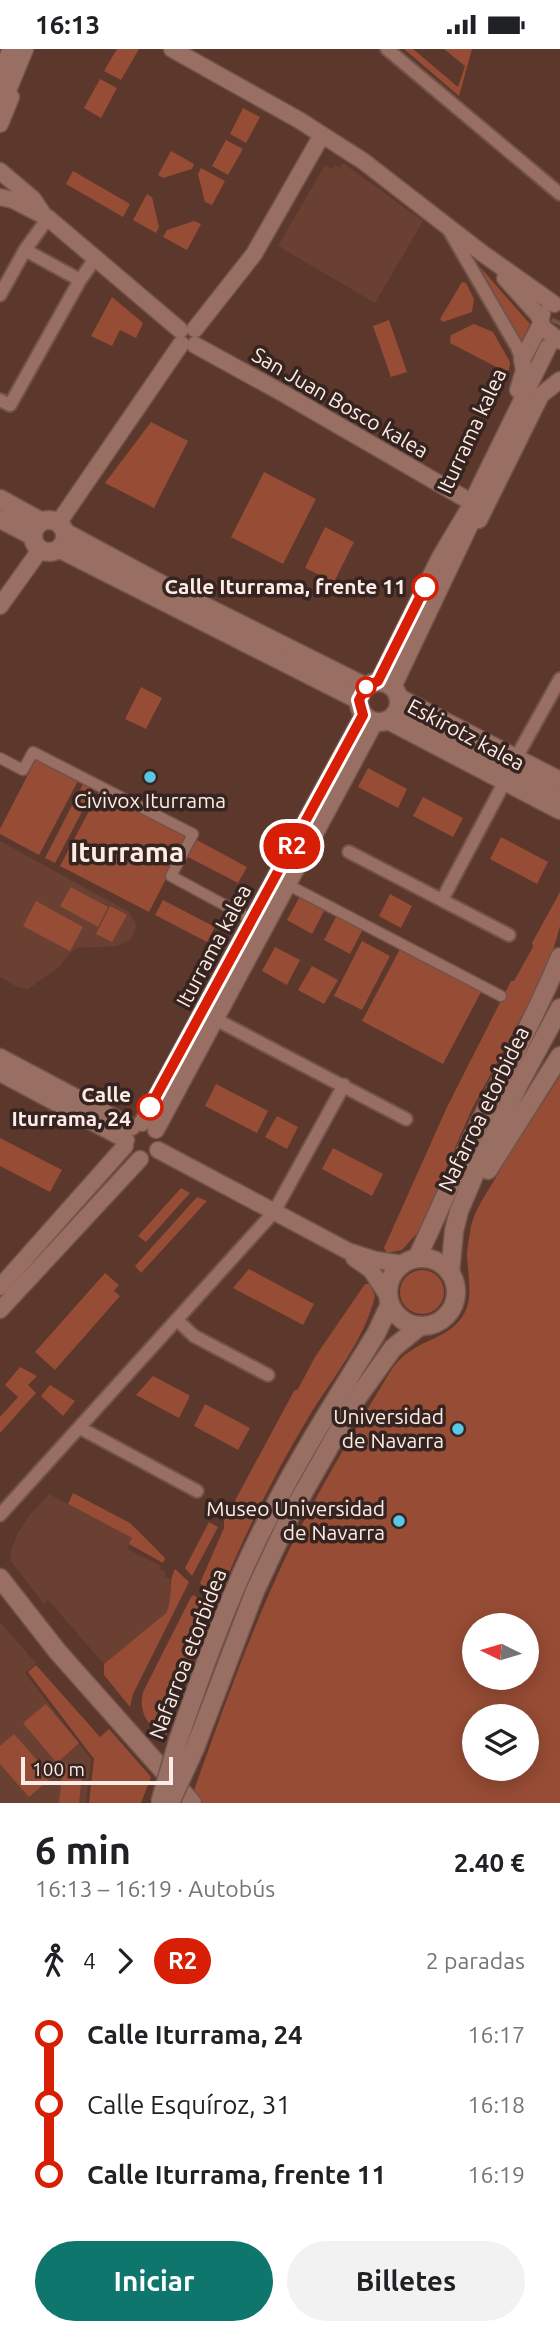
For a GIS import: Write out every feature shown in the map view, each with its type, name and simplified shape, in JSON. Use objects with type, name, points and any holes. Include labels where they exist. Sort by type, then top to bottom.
[{"type":"main road","points":[[0,95],[19,49]]},
{"type":"main road","points":[[0,107],[24,49]]},
{"type":"main road","points":[[0,499],[38,536],[47,552],[62,535],[50,519],[38,536]]},
{"type":"main road","points":[[0,519],[38,536]]},
{"type":"main road","name":"Eskirotz kalea","points":[[62,535],[166,587],[380,702],[505,782],[560,810]]},
{"type":"main road","name":"Eskirotz kalea","points":[[380,702],[516,758],[560,781]]},
{"type":"main road","name":"Nafarroa etorbidea","points":[[410,1261],[528,1031],[560,957]]},
{"type":"main road","name":"Nafarroa etorbidea","points":[[528,1031],[538,1018],[560,975]]},
{"type":"main road","name":"Nafarroa etorbidea","points":[[450,1273],[459,1211],[476,1171],[560,1008]]},
{"type":"main road","points":[[453,1249],[478,1185],[560,1056]]},
{"type":"main road","points":[[410,1261],[436,1261],[450,1273],[455,1283],[454,1304],[440,1320],[420,1325],[402,1319],[389,1300],[391,1278],[410,1261]]},
{"type":"main road","name":"Nafarroa etorbidea","points":[[160,1803],[198,1682],[233,1594],[272,1510],[376,1334],[389,1300]]},
{"type":"main road","name":"Nafarroa etorbidea","points":[[170,1803],[195,1748],[255,1591],[290,1516],[357,1398],[393,1348],[420,1325]]},
{"type":"main road","points":[[0,1578],[58,1652],[192,1803]]},
{"type":"street","points":[[0,75],[11,49]]},
{"type":"street","points":[[0,124],[31,49]]},
{"type":"street","points":[[172,49],[299,120],[363,161],[482,253],[557,305]]},
{"type":"street","points":[[387,49],[560,194]]},
{"type":"street","points":[[62,535],[188,337],[254,254],[321,135]]},
{"type":"street","name":"San Juan Bosco kalea","points":[[0,171],[33,199],[46,217]]},
{"type":"street","name":"San Juan Bosco kalea","points":[[0,197],[13,200],[46,217],[188,337],[464,498]]},
{"type":"street","points":[[0,295],[46,217]]},
{"type":"street","points":[[443,221],[470,263],[522,360]]},
{"type":"street","points":[[25,250],[80,280]]},
{"type":"street","points":[[482,253],[541,321],[553,347]]},
{"type":"street","points":[[0,400],[10,405],[95,258]]},
{"type":"street","name":"Iturrama kalea","points":[[136,1133],[380,702],[464,498],[521,383],[524,370],[522,360],[548,306],[557,305]]},
{"type":"street","name":"Iturrama kalea","points":[[0,1287],[136,1133],[215,1019],[468,533],[482,496],[553,347]]},
{"type":"street","name":"Iturrama kalea","points":[[440,557],[468,510],[553,347]]},
{"type":"street","name":"Iturrama kalea","points":[[468,533],[479,521],[541,395],[560,380]]},
{"type":"street","points":[[0,606],[38,536]]},
{"type":"street","points":[[516,758],[560,679]]},
{"type":"street","name":"Eskirotz kalea","points":[[380,702],[560,797]]},
{"type":"street","points":[[0,758],[23,770],[33,752],[193,834],[171,876],[243,915]]},
{"type":"street","points":[[443,900],[505,782]]},
{"type":"street","points":[[349,852],[509,935]]},
{"type":"street","points":[[296,889],[501,996]]},
{"type":"street","points":[[215,1019],[406,1119]]},
{"type":"street","points":[[0,1057],[136,1133]]},
{"type":"street","points":[[0,1073],[160,1141],[158,1150],[151,1157],[140,1159],[0,1310]]},
{"type":"street","points":[[0,1515],[274,1212],[344,1086]]},
{"type":"street","points":[[136,1133],[130,1154],[140,1159]]},
{"type":"street","points":[[158,1150],[348,1251],[376,1260],[410,1261]]},
{"type":"street","points":[[348,1251],[371,1270],[389,1300]]},
{"type":"street","points":[[177,1320],[194,1336],[268,1375]]},
{"type":"street","points":[[80,1428],[197,1491]]},
{"type":"shaded area","points":[[117,49],[139,49],[121,80],[104,71]]},
{"type":"shaded area","points":[[404,49],[413,49],[458,87],[465,66],[444,49],[472,49],[459,96]]},
{"type":"shaded area","points":[[100,79],[117,88],[101,118],[84,108]]},
{"type":"shaded area","points":[[243,108],[260,117],[246,143],[230,134]]},
{"type":"shaded area","points":[[226,140],[243,149],[228,175],[212,166]]},
{"type":"shaded area","points":[[171,151],[194,164],[192,169],[163,178],[158,175]]},
{"type":"shaded area","points":[[343,163],[423,221],[375,303],[278,246],[325,165],[332,169]]},
{"type":"shaded area","points":[[201,168],[225,181],[212,205],[205,202],[198,174]]},
{"type":"shaded area","points":[[73,171],[130,204],[123,217],[66,184]]},
{"type":"shaded area","points":[[147,194],[152,197],[159,227],[156,233],[133,220]]},
{"type":"shaded area","points":[[194,221],[201,224],[187,250],[163,237],[167,230]]},
{"type":"shaded area","points":[[480,267],[530,324],[521,342]]},
{"type":"shaded area","points":[[462,282],[466,283],[474,299],[472,312],[443,322],[440,319]]},
{"type":"shaded area","points":[[112,297],[143,323],[136,338],[120,330],[112,346],[91,336]]},
{"type":"shaded area","points":[[389,320],[407,372],[391,377],[373,326]]},
{"type":"shaded area","points":[[474,324],[493,332],[510,362],[509,370],[504,371],[450,343],[451,335]]},
{"type":"shaded area","points":[[151,422],[188,441],[154,508],[105,483]]},
{"type":"shaded area","points":[[264,472],[316,499],[283,564],[231,537]]},
{"type":"shaded area","points":[[325,527],[354,542],[334,582],[305,568]]},
{"type":"shaded area","points":[[141,687],[162,698],[146,729],[125,719]]},
{"type":"shaded area","points":[[37,757],[79,779],[39,855],[0,834],[0,829]]},
{"type":"shaded area","points":[[368,768],[407,789],[398,808],[358,787]]},
{"type":"shaded area","points":[[84,782],[95,787],[55,863],[45,858]]},
{"type":"shaded area","points":[[100,790],[188,836],[149,912],[60,866]]},
{"type":"shaded area","points":[[423,797],[463,818],[453,837],[413,816]]},
{"type":"shaded area","points":[[501,837],[548,862],[537,884],[490,859]]},
{"type":"shaded area","points":[[195,839],[247,867],[238,883],[186,856]]},
{"type":"shaded area","points":[[0,841],[129,912],[136,928],[131,939],[117,946],[77,948],[60,966],[28,989],[18,987],[0,977]]},
{"type":"shaded area","points":[[71,887],[108,907],[98,927],[60,906]]},
{"type":"shaded area","points":[[560,892],[560,926],[549,965],[472,1109],[419,1231],[402,1250],[387,1253],[384,1248],[447,1107]]},
{"type":"shaded area","points":[[390,894],[412,906],[401,928],[379,916]]},
{"type":"shaded area","points":[[300,896],[325,909],[312,934],[287,920]]},
{"type":"shaded area","points":[[163,900],[215,927],[207,942],[155,915]]},
{"type":"shaded area","points":[[36,901],[83,927],[70,951],[23,926]]},
{"type":"shaded area","points":[[110,906],[127,915],[112,942],[96,934]]},
{"type":"shaded area","points":[[337,915],[363,929],[350,954],[324,940]]},
{"type":"shaded area","points":[[362,941],[390,956],[362,1010],[334,996]]},
{"type":"shaded area","points":[[275,947],[300,960],[287,985],[262,971]]},
{"type":"shaded area","points":[[400,949],[481,992],[443,1064],[362,1021]]},
{"type":"shaded area","points":[[312,966],[338,980],[324,1004],[298,990]]},
{"type":"shaded area","name":"Universidad de Navarra","points":[[560,1076],[560,1803],[200,1803],[193,1793],[243,1656],[289,1550],[330,1472],[390,1372],[409,1352],[450,1329],[466,1310],[469,1289],[467,1252],[473,1219],[513,1149]]},
{"type":"shaded area","points":[[216,1084],[268,1111],[257,1133],[205,1106]]},
{"type":"shaded area","points":[[277,1116],[298,1127],[287,1149],[265,1137]]},
{"type":"shaded area","points":[[0,1138],[62,1170],[50,1192],[0,1166]]},
{"type":"shaded area","points":[[333,1148],[383,1174],[372,1196],[322,1169]]},
{"type":"shaded area","points":[[181,1188],[190,1193],[146,1242],[138,1236]]},
{"type":"shaded area","points":[[197,1197],[207,1201],[141,1273],[135,1266]]},
{"type":"shaded area","points":[[249,1269],[314,1304],[303,1325],[233,1288]]},
{"type":"shaded area","points":[[422,1270],[431,1271],[438,1276],[443,1283],[443,1301],[438,1308],[431,1313],[422,1314],[413,1313],[406,1308],[401,1301],[400,1292],[401,1283],[406,1276],[413,1271]]},
{"type":"shaded area","points":[[105,1273],[119,1285],[114,1291],[120,1296],[55,1370],[35,1352]]},
{"type":"shaded area","points":[[365,1284],[370,1284],[375,1296],[363,1329],[283,1462],[217,1601],[200,1583],[224,1528],[224,1521],[294,1391],[298,1389],[315,1357]]},
{"type":"shaded area","points":[[20,1367],[37,1376],[28,1385],[36,1393],[0,1433],[0,1417],[18,1397],[5,1385]]},
{"type":"shaded area","points":[[153,1376],[189,1395],[179,1418],[136,1395]]},
{"type":"shaded area","points":[[50,1385],[75,1401],[63,1416],[41,1396]]},
{"type":"shaded area","points":[[205,1404],[250,1428],[238,1450],[194,1426]]},
{"type":"shaded area","points":[[73,1493],[130,1523],[165,1558],[163,1563],[129,1544],[132,1538],[68,1504]]},
{"type":"shaded area","points":[[49,1494],[132,1538],[127,1549],[161,1566],[160,1569],[166,1572],[164,1576],[170,1579],[170,1605],[166,1613],[104,1664],[48,1600],[44,1604],[10,1560],[18,1532]]},
{"type":"shaded area","points":[[209,1522],[218,1527],[192,1576],[185,1568]]},
{"type":"shaded area","points":[[175,1569],[189,1582],[133,1694],[130,1707],[104,1675],[104,1664],[166,1613]]},
{"type":"shaded area","points":[[194,1595],[211,1612],[190,1663],[165,1740],[144,1713],[143,1692]]},
{"type":"shaded area","points":[[0,1622],[36,1663],[25,1673],[91,1759],[86,1803],[0,1803]]},
{"type":"shaded area","points":[[36,1665],[100,1737],[109,1729],[151,1777],[141,1803],[89,1803],[94,1759],[28,1672]]},
{"type":"shaded area","points":[[46,1704],[79,1743],[57,1763],[23,1723]]},
{"type":"shaded area","points":[[14,1734],[52,1777],[29,1797],[0,1764],[0,1746]]},
{"type":"shaded area","points":[[63,1764],[83,1766],[79,1803],[59,1803]]},
{"type":"tunnel","points":[[548,347],[560,321]]},
{"type":"bus line","name":"R2","points":[[150,1107],[363,715],[359,700],[366,687],[378,681],[425,587]]},
{"type":"place","name":"Calle Iturrama, frente 11","points":[[425,587]]},
{"type":"place","name":"Civivox Iturrama","points":[[150,777]]},
{"type":"place","name":"Calle Iturrama, 24","points":[[150,1107]]},
{"type":"place","name":"Universidad de Navarra","points":[[458,1429]]},
{"type":"place","name":"Museo Universidad de Navarra","points":[[399,1521]]},
{"type":"district","name":"Iturrama","points":[[127,852]]}]
